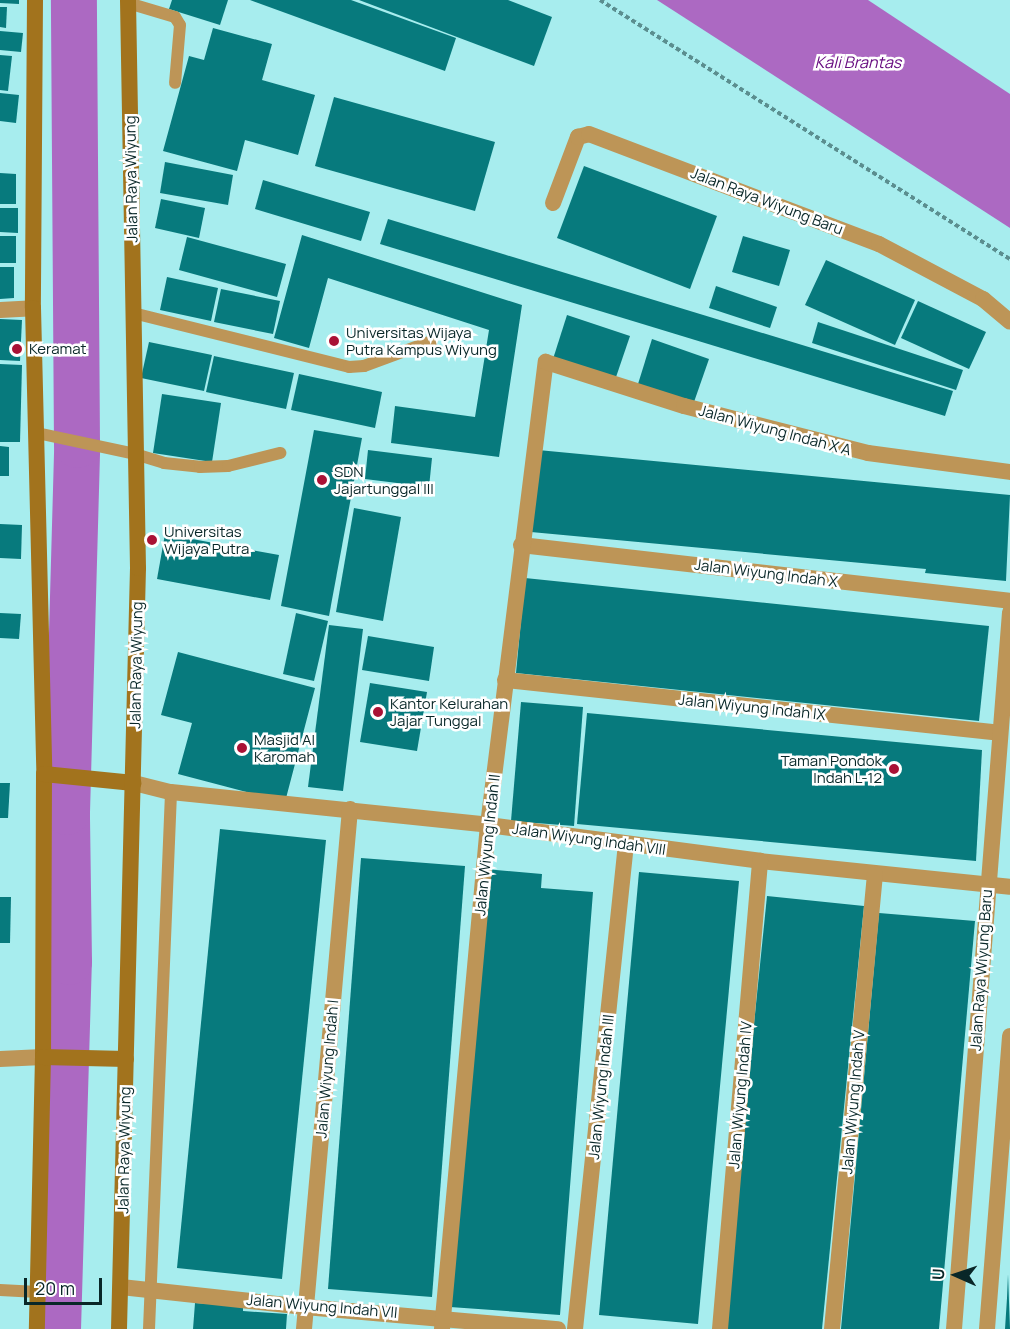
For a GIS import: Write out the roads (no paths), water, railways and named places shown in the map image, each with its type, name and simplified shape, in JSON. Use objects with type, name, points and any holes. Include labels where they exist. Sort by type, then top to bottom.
[{"type":"main road","points":[[34,0],[33,308],[52,775],[37,1329]]},
{"type":"main road","name":"Jalan Raya Wiyung","points":[[119,1329],[121,1287],[119,1059],[138,567],[128,2]]},
{"type":"main road","points":[[52,775],[130,783]]},
{"type":"main road","points":[[43,1057],[119,1059]]},
{"type":"street","name":"Jalan Raya Wiyung Baru","points":[[553,203],[578,137],[589,134],[879,244],[983,299],[1010,322]]},
{"type":"street","points":[[0,310],[33,308]]},
{"type":"street","name":"Jalan Wiyung Indah X A","points":[[546,362],[684,406],[868,453],[1010,472]]},
{"type":"street","name":"Jalan Wiyung Indah II","points":[[442,1323],[488,825],[546,362]]},
{"type":"street","name":"Jalan Wiyung Indah X","points":[[522,545],[1010,601]]},
{"type":"street","name":"Jalan Raya Wiyung Baru","points":[[954,1329],[1010,612]]},
{"type":"street","name":"Jalan Wiyung Indah IX","points":[[505,680],[999,733]]},
{"type":"street","name":"Jalan Wiyung Indah VIII","points":[[130,783],[171,792],[488,825],[760,861],[1010,886]]},
{"type":"street","name":"Jalan Wiyung Indah I","points":[[304,1329],[350,809]]},
{"type":"street","name":"Jalan Wiyung Indah III","points":[[575,1329],[626,845]]},
{"type":"street","name":"Jalan Wiyung Indah IV","points":[[720,1329],[760,861]]},
{"type":"street","name":"Jalan Wiyung Indah V","points":[[832,1329],[875,874]]},
{"type":"street","points":[[987,1329],[1010,1036]]},
{"type":"street","points":[[0,1059],[43,1057]]},
{"type":"street","name":"Jalan Wiyung Indah VII","points":[[121,1287],[442,1323],[558,1329]]},
{"type":"lane","points":[[128,2],[175,17],[180,26],[175,83]]},
{"type":"lane","points":[[133,313],[349,367],[364,366],[432,341]]},
{"type":"lane","points":[[38,434],[118,450],[164,463],[200,467],[228,466],[280,453]]},
{"type":"lane","points":[[149,1329],[171,792]]},
{"type":"lane","points":[[0,1290],[38,1292]]},
{"type":"water","name":"Kali Brantas","points":[[657,0],[868,0],[1010,94],[1010,228]]},
{"type":"waterway","points":[[58,1329],[69,962],[67,812],[77,445],[74,0]]},
{"type":"place","name":"Universitas Wijaya Putra Kampus Wiyung","points":[[334,341]]},
{"type":"place","name":"Keramat","points":[[17,349]]},
{"type":"place","name":"SDN Jajartunggal III","points":[[322,480]]},
{"type":"place","name":"Universitas Wijaya Putra","points":[[152,540]]},
{"type":"place","name":"Kantor Kelurahan Jajar Tunggal","points":[[378,712]]},
{"type":"place","name":"Masjid Al Karomah","points":[[242,748]]},
{"type":"place","name":"Taman Pondok Indah L-12","points":[[894,769]]}]
